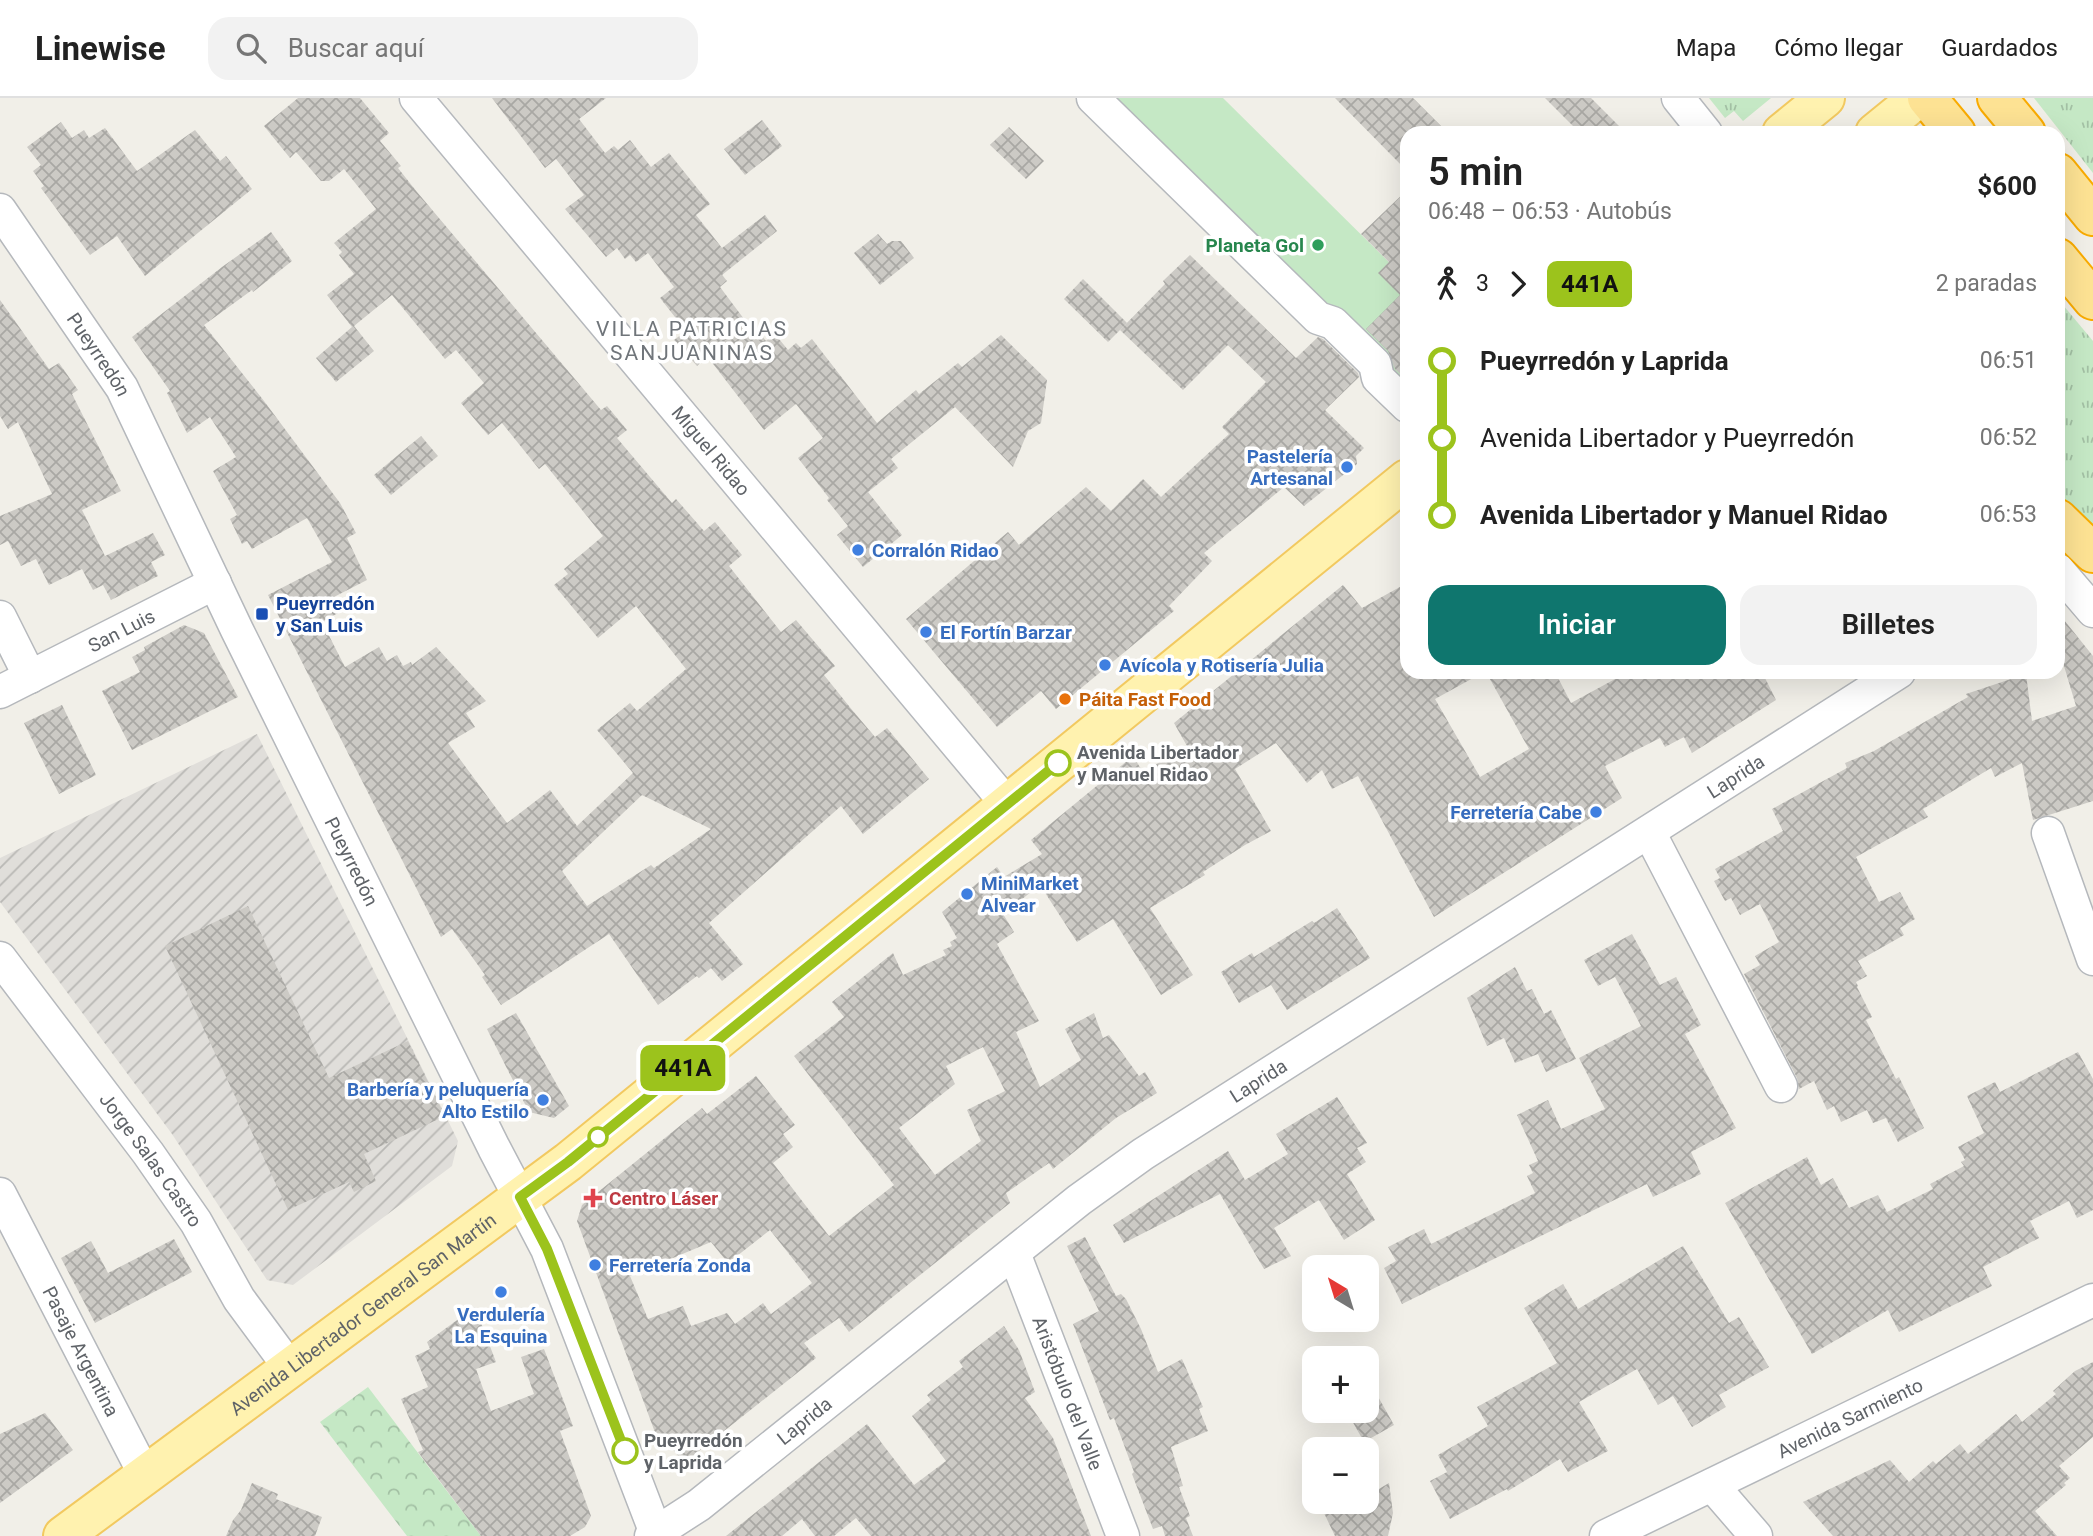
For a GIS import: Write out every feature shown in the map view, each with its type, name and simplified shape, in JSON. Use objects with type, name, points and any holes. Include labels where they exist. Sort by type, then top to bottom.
[{"type":"highway","points":[[1927,98],[1950,126]]},
{"type":"highway","points":[[1997,98],[2019,126]]},
{"type":"highway","points":[[2065,182],[2093,216]]},
{"type":"highway","points":[[2065,266],[2093,300]]},
{"type":"highway","points":[[2065,526],[2093,554]]},
{"type":"main road","points":[[1791,126],[1825,98]]},
{"type":"main road","points":[[1884,126],[1919,98]]},
{"type":"main road","name":"Avenida Libertador General San Martín","points":[[63,1536],[568,1162],[1400,485]]},
{"type":"street","name":"Miguel Ridao","points":[[416,98],[1007,804]]},
{"type":"street","points":[[1093,98],[1318,318],[1333,323],[1375,365],[1378,378],[1400,399]]},
{"type":"street","points":[[1678,98],[1700,126]]},
{"type":"street","name":"Pueyrredón","points":[[0,210],[122,387],[215,583],[547,1249],[655,1535]]},
{"type":"street","points":[[2065,578],[2093,611]]},
{"type":"street","name":"San Luis","points":[[0,692],[215,583]]},
{"type":"street","points":[[0,617],[30,677]]},
{"type":"street","name":"Laprida","points":[[655,1535],[699,1505],[1079,1200],[1143,1154],[1888,679]]},
{"type":"street","points":[[1649,832],[1781,1086]]},
{"type":"street","points":[[2048,834],[2093,959]]},
{"type":"street","name":"Jorge Salas Castro","points":[[0,958],[156,1165],[217,1255],[239,1299],[289,1368]]},
{"type":"street","name":"Pasaje Argentina","points":[[0,1194],[9,1233],[145,1475]]},
{"type":"street","name":"Aristóbulo del Valle","points":[[1014,1253],[1123,1536]]},
{"type":"street","name":"Avenida Sarmiento","points":[[1606,1536],[2093,1300]]},
{"type":"street","points":[[1712,1485],[1756,1536]]},
{"type":"shaded area","points":[[257,734],[458,1141],[452,1166],[293,1285],[267,1280],[172,1134],[0,902],[0,858]]},
{"type":"green space","name":"Planeta Gol","points":[[1114,98],[1223,98],[1400,273],[1400,378]]},
{"type":"green space","points":[[1709,98],[1771,98],[1743,121],[1734,111],[1725,118]]},
{"type":"green space","points":[[2034,98],[2093,98],[2093,173],[2065,137],[2065,126],[2056,126]]},
{"type":"green space","points":[[2065,307],[2093,341],[2093,540],[2065,513]]},
{"type":"green space","points":[[368,1387],[481,1536],[407,1536],[320,1422]]},
{"type":"building","points":[[298,98],[360,98],[389,133],[380,141],[401,166],[398,168],[417,192],[601,410],[607,406],[627,430],[617,438],[672,503],[676,499],[704,531],[715,522],[742,555],[729,566],[781,632],[796,620],[835,666],[824,675],[853,711],[875,737],[887,728],[929,779],[863,834],[841,806],[709,923],[743,964],[722,981],[711,968],[658,1005],[609,934],[501,1005],[482,977],[485,975],[452,929],[441,937],[268,595],[332,562],[307,518],[252,549],[247,541],[242,544],[230,519],[237,515],[213,471],[236,457],[210,417],[187,433],[167,393],[170,391],[132,337],[271,232],[292,261],[253,292],[252,290],[204,325],[340,503],[356,533],[347,538],[367,580],[330,599],[338,613],[322,622],[345,667],[379,647],[387,661],[397,655],[403,666],[411,662],[412,665],[436,647],[486,701],[466,713],[475,727],[448,743],[507,823],[550,790],[577,826],[633,773],[597,730],[630,703],[637,711],[686,669],[636,606],[598,638],[554,585],[568,574],[564,569],[603,536],[545,464],[539,469],[502,423],[488,435],[461,403],[484,383],[456,350],[445,359],[392,295],[354,326],[374,351],[336,382],[316,358],[352,327],[327,295],[354,274],[339,255],[342,252],[334,243],[376,209],[344,169],[329,181],[321,181],[296,152],[290,158],[264,126]],"holes":[[[642,795],[711,829],[654,868],[651,865],[587,906],[562,871]]]},
{"type":"building","points":[[492,98],[606,98],[579,119],[605,153],[614,146],[618,150],[630,140],[651,167],[669,153],[710,204],[696,215],[722,248],[765,215],[777,231],[722,275],[727,281],[720,287],[756,335],[759,332],[766,341],[775,334],[788,350],[796,343],[801,348],[812,339],[877,423],[916,390],[919,394],[958,363],[962,367],[1001,335],[1047,380],[1041,423],[1028,431],[1013,467],[955,407],[891,459],[898,468],[868,492],[902,535],[863,567],[837,535],[848,526],[798,458],[823,438],[796,404],[764,430],[707,356],[697,366],[674,340],[686,331],[660,298],[674,287],[648,253],[636,262],[630,255],[625,259],[617,248],[606,257],[565,209],[584,195],[556,159],[545,168]]},
{"type":"building","points":[[1335,98],[1413,98],[1441,126],[1400,126],[1400,164]]},
{"type":"building","points":[[1545,98],[1591,98],[1619,126],[1573,126]]},
{"type":"building","points":[[762,120],[782,146],[745,175],[724,149]]},
{"type":"building","points":[[61,122],[72,138],[84,130],[89,138],[105,128],[137,171],[195,130],[220,161],[226,156],[252,189],[145,276],[117,236],[90,255],[41,188],[44,186],[33,171],[41,165],[27,147]]},
{"type":"building","points":[[1009,127],[1044,161],[1026,179],[990,145]]},
{"type":"building","points":[[1400,197],[1400,295],[1378,273],[1389,262],[1361,234]]},
{"type":"building","points":[[878,234],[887,244],[901,241],[914,258],[880,285],[854,253]]},
{"type":"building","points":[[1190,255],[1296,358],[1318,337],[1358,373],[1359,377],[1325,410],[1364,448],[1356,456],[1357,464],[1304,506],[1284,487],[1204,553],[1212,561],[1169,606],[1174,611],[1056,709],[1041,691],[997,727],[906,619],[1008,532],[1019,545],[1086,487],[1111,511],[1143,479],[1161,497],[1229,434],[1222,427],[1266,382],[1228,345],[1183,390],[1120,330]]},
{"type":"building","points":[[1083,279],[1127,323],[1108,342],[1064,299]]},
{"type":"building","points":[[1400,295],[1400,374],[1395,369],[1388,351],[1366,329]]},
{"type":"building","points":[[0,300],[49,369],[59,363],[78,390],[72,394],[121,491],[82,510],[105,556],[153,533],[165,555],[151,562],[158,576],[111,600],[103,585],[93,590],[82,569],[49,585],[36,559],[21,566],[8,541],[0,545],[0,516],[52,494],[18,422],[8,429],[0,416]]},
{"type":"building","points":[[421,436],[438,456],[391,495],[374,475]]},
{"type":"building","points":[[1343,585],[1362,608],[1400,587],[1400,679],[1471,679],[1435,699],[1480,777],[1529,749],[1490,679],[1559,679],[1571,703],[1615,679],[1766,679],[1776,700],[1692,753],[1684,737],[1665,747],[1660,738],[1605,766],[1622,798],[1434,917],[1358,776],[1332,789],[1322,770],[1307,783],[1276,743],[1235,769],[1271,831],[1245,845],[1203,872],[1205,875],[1150,908],[1193,975],[1161,995],[1113,919],[1077,942],[1040,885],[1003,914],[1014,932],[997,944],[1039,1021],[1016,1032],[1040,1087],[1081,1060],[1065,1029],[1094,1013],[1103,1038],[1109,1035],[1139,1076],[1145,1072],[1157,1093],[1116,1118],[1053,1169],[1049,1163],[1006,1193],[1010,1203],[849,1332],[839,1318],[804,1343],[816,1358],[684,1463],[666,1441],[660,1446],[577,1221],[582,1205],[702,1108],[707,1114],[756,1076],[795,1125],[783,1134],[793,1147],[773,1163],[829,1236],[894,1185],[794,1056],[844,1017],[832,1002],[893,953],[903,975],[946,955],[943,950],[952,946],[950,942],[957,938],[942,912],[997,867],[1004,877],[1042,854],[1031,840],[1133,756],[1143,772],[1187,746],[1174,723]],"holes":[[[983,1047],[1005,1091],[967,1110],[981,1141],[935,1175],[899,1128],[955,1084],[946,1066]],[[770,1230],[812,1283],[771,1314],[763,1303],[735,1324],[727,1313],[691,1326],[683,1306],[648,1319],[630,1276],[711,1242],[728,1263]]]},
{"type":"building","points":[[2065,621],[2093,656],[2093,801],[2033,820],[2022,763],[1995,777],[1991,768],[1923,809],[1928,817],[1856,857],[1879,902],[1900,892],[1915,919],[1900,928],[1904,935],[1858,961],[1867,976],[1856,982],[1872,1017],[1866,1020],[1896,1079],[1899,1077],[1924,1128],[1898,1142],[1886,1118],[1873,1123],[1867,1110],[1841,1122],[1834,1106],[1827,1110],[1814,1081],[1799,1089],[1797,1078],[1744,974],[1760,965],[1755,956],[1779,942],[1760,904],[1740,915],[1731,898],[1725,901],[1714,881],[1720,878],[1715,869],[1783,831],[1772,809],[1847,768],[1845,763],[1874,751],[1968,697],[1966,694],[2011,679],[2027,679],[2032,721],[2076,706],[2065,669]]},
{"type":"building","points":[[184,625],[204,633],[238,697],[132,750],[102,691],[140,672],[132,657],[145,650],[144,647]]},
{"type":"building","points":[[62,705],[96,775],[59,794],[24,723]]},
{"type":"building","points":[[248,906],[329,1078],[408,1041],[445,1116],[364,1154],[376,1181],[354,1192],[349,1182],[288,1210],[165,946]]},
{"type":"building","points":[[1337,908],[1370,958],[1287,1010],[1271,985],[1239,1003],[1221,972],[1252,953],[1254,957]]},
{"type":"building","points":[[1632,934],[1660,985],[1676,977],[1701,1025],[1685,1034],[1736,1128],[1691,1152],[1701,1174],[1653,1197],[1647,1184],[1402,1304],[1384,1268],[1396,1261],[1388,1247],[1424,1229],[1431,1244],[1535,1193],[1527,1176],[1533,1173],[1529,1165],[1538,1161],[1517,1115],[1548,1100],[1561,1129],[1605,1109],[1579,1058],[1641,1026],[1615,977],[1598,986],[1584,960]]},
{"type":"building","points":[[1515,967],[1527,991],[1532,989],[1544,1014],[1551,1010],[1576,1059],[1546,1072],[1538,1054],[1515,1063],[1504,1038],[1487,1046],[1467,998]]},
{"type":"building","points":[[516,1013],[569,1106],[554,1118],[529,1112],[487,1029]]},
{"type":"building","points":[[2078,1052],[2093,1079],[2093,1210],[2077,1218],[2069,1201],[2030,1221],[2039,1238],[1983,1267],[1992,1286],[1899,1332],[1888,1310],[1812,1354],[1725,1203],[1807,1157],[1821,1185],[1833,1178],[1849,1208],[1878,1195],[1887,1212],[1933,1189],[1930,1184],[1964,1166],[1961,1162],[1965,1160],[1958,1147],[1984,1133],[1967,1096],[1995,1082],[2000,1092]]},
{"type":"building","points":[[1337,1097],[1367,1143],[1357,1148],[1366,1162],[1347,1174],[1375,1220],[1344,1240],[1319,1200],[1274,1228],[1291,1256],[1264,1269],[1220,1194],[1124,1243],[1113,1225],[1228,1151],[1245,1180],[1288,1154],[1276,1134]]},
{"type":"building","points":[[1085,1237],[1116,1296],[1121,1294],[1126,1299],[1158,1372],[1182,1359],[1203,1407],[1199,1409],[1208,1431],[1171,1447],[1183,1486],[1179,1487],[1190,1516],[1186,1518],[1193,1536],[1165,1536],[1162,1526],[1153,1529],[1114,1418],[1110,1420],[1073,1324],[1099,1311],[1067,1246]]},
{"type":"building","points":[[174,1239],[192,1272],[95,1323],[61,1258],[91,1241],[108,1273]]},
{"type":"building","points":[[1683,1246],[1729,1323],[1739,1317],[1769,1367],[1719,1395],[1726,1407],[1692,1427],[1673,1396],[1658,1405],[1637,1369],[1579,1402],[1608,1451],[1568,1472],[1560,1459],[1508,1491],[1507,1489],[1450,1519],[1430,1481],[1447,1472],[1438,1455],[1488,1426],[1477,1407],[1557,1363],[1524,1308],[1563,1284],[1578,1309]]},
{"type":"building","points":[[475,1307],[496,1362],[476,1369],[491,1411],[534,1394],[521,1357],[544,1349],[573,1426],[560,1431],[591,1516],[585,1527],[570,1536],[481,1536],[418,1452],[423,1450],[401,1399],[428,1387],[415,1356],[430,1349],[427,1342]]},
{"type":"building","points":[[1004,1326],[1019,1350],[1035,1392],[1025,1398],[1053,1438],[1091,1536],[871,1536],[856,1518],[834,1536],[815,1536],[802,1519],[782,1536],[726,1536],[867,1424],[914,1485],[946,1461],[912,1416],[931,1400],[927,1395],[963,1367],[959,1361]]},
{"type":"building","points":[[2093,1362],[2093,1437],[2059,1466],[2070,1478],[2064,1483],[2066,1485],[2035,1511],[2057,1536],[1833,1536],[1803,1502],[1890,1460],[1909,1482],[1933,1461],[1936,1464],[1960,1444],[1968,1454],[2016,1414],[2022,1422],[2056,1394],[2053,1391],[2075,1371]]},
{"type":"building","points":[[1379,1398],[1394,1425],[1373,1437],[1361,1437],[1353,1423],[1379,1423]]},
{"type":"building","points":[[45,1413],[73,1450],[0,1503],[0,1434]]},
{"type":"building","points":[[252,1483],[278,1494],[276,1499],[322,1517],[315,1536],[226,1536]]},
{"type":"building","points":[[1389,1483],[1393,1513],[1388,1536],[1335,1536],[1324,1514],[1379,1514],[1379,1489]]},
{"type":"bus line","name":"441A","points":[[625,1451],[547,1249],[520,1197],[568,1162],[1058,763]]},
{"type":"place","name":"Planeta Gol","points":[[1318,245]]},
{"type":"place","name":"Pastelería Artesanal","points":[[1347,467]]},
{"type":"place","name":"Corralón Ridao","points":[[858,550]]},
{"type":"place","name":"Pueyrredón y San Luis","points":[[262,614]]},
{"type":"place","name":"El Fortín Barzar","points":[[926,632]]},
{"type":"place","name":"Avícola y Rotisería Julia","points":[[1105,665]]},
{"type":"place","name":"Páita Fast Food","points":[[1065,699]]},
{"type":"place","name":"Avenida Libertador y Manuel Ridao","points":[[1058,763]]},
{"type":"place","name":"Ferretería Cabe","points":[[1596,812]]},
{"type":"place","name":"MiniMarket Alvear","points":[[967,894]]},
{"type":"place","name":"Barbería y peluquería Alto Estilo","points":[[543,1100]]},
{"type":"place","name":"Centro Láser","points":[[593,1198]]},
{"type":"place","name":"Ferretería Zonda","points":[[595,1265]]},
{"type":"place","name":"Verdulería La Esquina","points":[[501,1292]]},
{"type":"place","name":"Pueyrredón y Laprida","points":[[625,1451]]},
{"type":"district","name":"VILLA PATRICIAS SANJUANINAS","points":[[692,341]]}]
